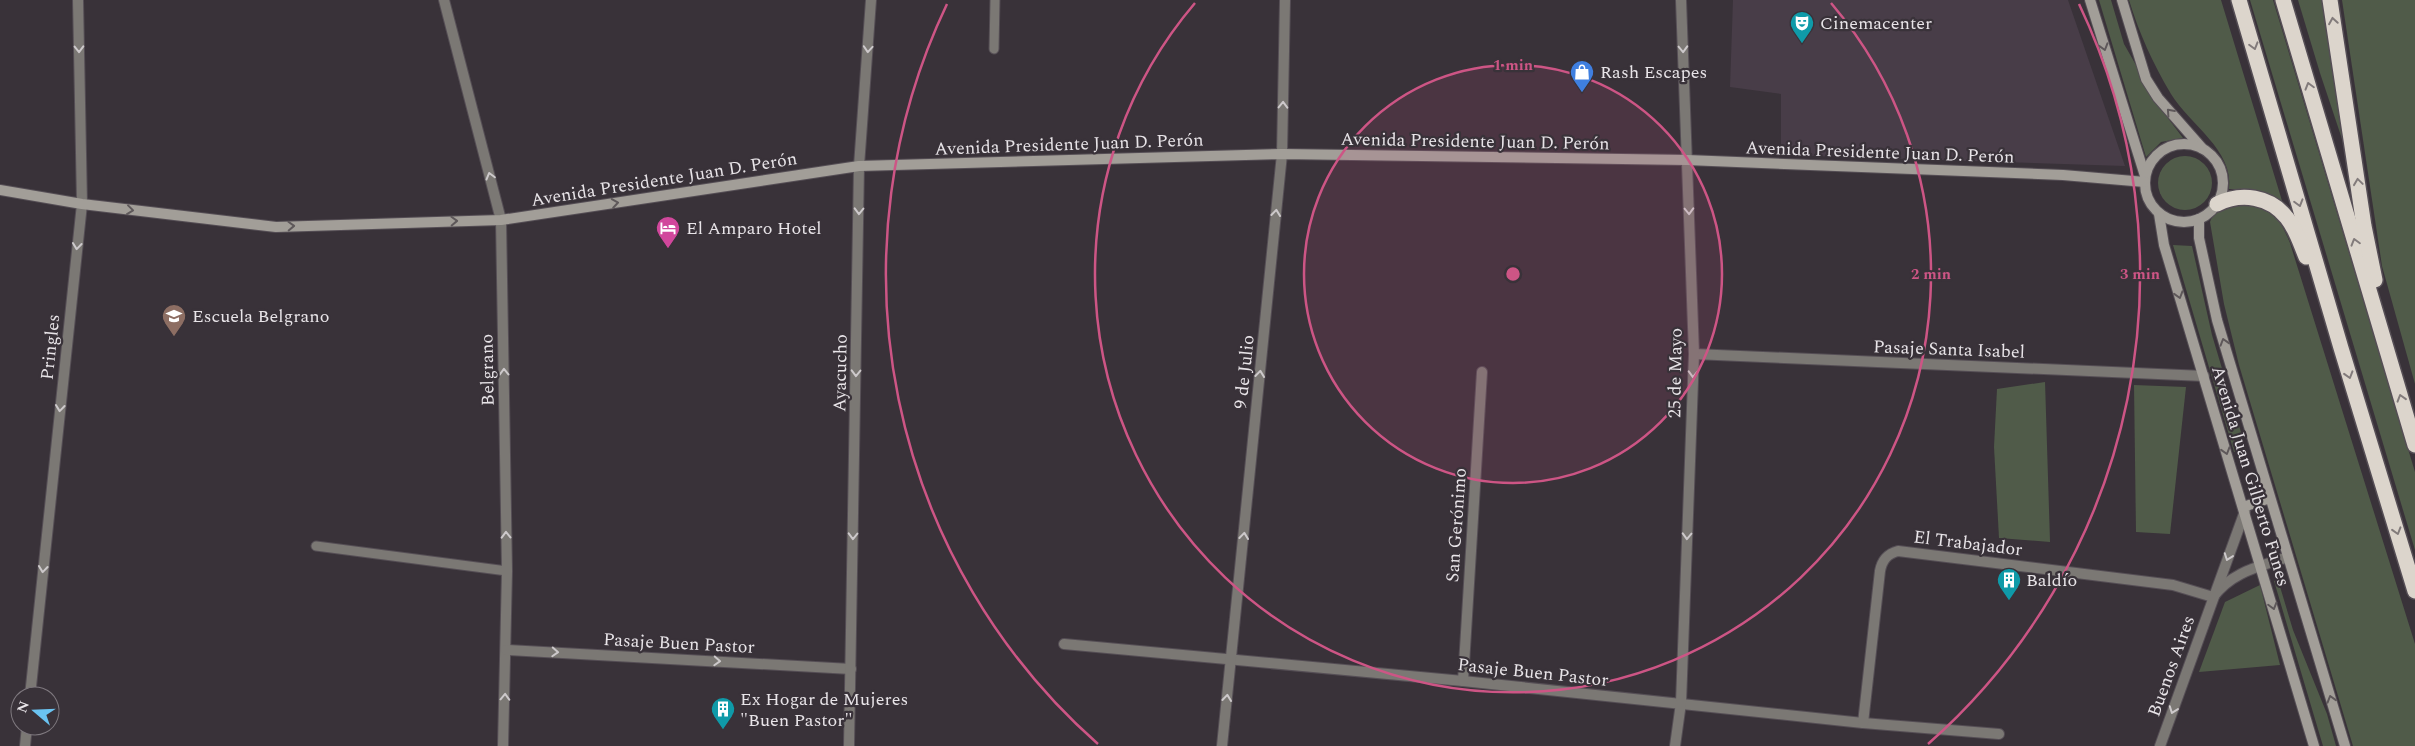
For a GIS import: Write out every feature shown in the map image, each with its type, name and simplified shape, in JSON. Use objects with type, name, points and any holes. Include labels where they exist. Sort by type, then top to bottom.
[{"type":"highway","points":[[2239,0],[2341,348],[2415,591]]},
{"type":"highway","points":[[2283,0],[2415,444]]},
{"type":"highway","points":[[2330,0],[2364,226],[2392,368]]},
{"type":"highway","points":[[2217,204],[2230,198],[2244,196],[2257,198],[2286,216],[2296,232],[2341,348]]},
{"type":"street","name":"Pringles","points":[[31,686],[82,204],[78,0]]},
{"type":"street","name":"Belgrano","points":[[444,0],[501,220],[507,571],[503,746]]},
{"type":"street","name":"Ayacucho","points":[[849,746],[860,166],[871,0]]},
{"type":"street","name":"9 de Julio","points":[[1222,746],[1282,154],[1285,0]]},
{"type":"street","name":"25 de Mayo","points":[[1675,746],[1681,704],[1694,354],[1681,0]]},
{"type":"street","points":[[2090,0],[2145,179],[2148,198],[2160,214],[2178,222],[2199,219],[2209,213],[2217,204],[2222,192],[2223,179],[2220,167],[2213,156],[2202,148],[2158,98],[2146,79],[2122,0]]},
{"type":"street","points":[[2145,179],[2149,165],[2157,155],[2167,148],[2178,144],[2191,144],[2202,148]]},
{"type":"street","name":"Avenida Presidente Juan D. Perón","points":[[0,190],[82,204],[276,227],[501,220],[860,166],[1282,154],[1687,160],[2145,179]]},
{"type":"street","name":"Avenida Juan Gilberto Funes","points":[[2160,214],[2164,245],[2314,746]]},
{"type":"street","name":"Avenida Juan Gilberto Funes","points":[[2199,219],[2199,238],[2217,320],[2345,746]]},
{"type":"street","name":"Pasaje Santa Isabel","points":[[1694,354],[2204,376]]},
{"type":"street","name":"San Gerónimo","points":[[1463,681],[1482,372]]},
{"type":"street","points":[[2244,509],[2270,498]]},
{"type":"street","name":"Buenos Aires","points":[[2160,746],[2244,509]]},
{"type":"street","name":"El Trabajador","points":[[1863,723],[1880,571],[1882,563],[1892,553],[1898,551],[2173,585],[2213,597]]},
{"type":"street","name":"Buenos Aires","points":[[2213,597],[2230,579],[2288,557]]},
{"type":"street","name":"Pasaje Buen Pastor","points":[[1064,644],[1463,681],[1863,723],[1999,734]]},
{"type":"street","name":"Pasaje Buen Pastor","points":[[506,650],[850,669]]},
{"type":"lane","points":[[994,49],[995,0]]},
{"type":"lane","points":[[316,546],[507,571]]},
{"type":"shaded area","points":[[1733,0],[2068,0],[2125,166],[1781,155],[1781,94],[1730,87]]},
{"type":"green space","points":[[2099,0],[2111,0],[2124,44],[2161,109],[2183,138],[2161,142],[2146,157]]},
{"type":"green space","points":[[2129,0],[2221,0],[2283,204],[2250,191],[2229,189],[2229,175],[2225,162],[2209,138],[2171,94],[2147,48]]},
{"type":"green space","points":[[2250,0],[2273,0],[2415,472],[2415,550]]},
{"type":"green space","points":[[2298,0],[2322,0],[2337,72],[2348,157],[2320,73]]},
{"type":"green space","points":[[2342,0],[2415,0],[2415,384],[2382,266]]},
{"type":"green space","points":[[2185,156],[2195,158],[2204,164],[2210,173],[2212,183],[2210,193],[2204,202],[2195,208],[2185,210],[2175,208],[2166,202],[2160,193],[2158,183],[2160,173],[2166,164],[2175,158]]},
{"type":"green space","points":[[2238,204],[2258,206],[2272,213],[2277,218],[2290,243],[2415,644],[2415,746],[2353,746],[2239,365],[2224,304],[2210,222],[2218,212]]},
{"type":"green space","points":[[2173,245],[2192,246],[2212,335],[2246,449],[2234,452]]},
{"type":"green space","name":"Baldío","points":[[2045,382],[2050,542],[1999,538],[1994,447],[1997,389]]},
{"type":"green space","points":[[2134,385],[2186,387],[2170,534],[2136,532]]},
{"type":"green space","points":[[2278,580],[2293,630],[2327,714],[2336,746],[2323,746],[2274,581]]},
{"type":"green space","points":[[2260,585],[2280,665],[2199,672],[2225,602]]},
{"type":"place","name":"Cinemacenter","points":[[1802,44]]},
{"type":"place","name":"Rash Escapes","points":[[1582,93]]},
{"type":"place","name":"El Amparo Hotel","points":[[668,249]]},
{"type":"place","name":"Escuela Belgrano","points":[[174,337]]},
{"type":"place","name":"Baldío","points":[[2009,601]]},
{"type":"place","name":"Ex Hogar de Mujeres \"Buen Pastor\"","points":[[723,730]]}]
